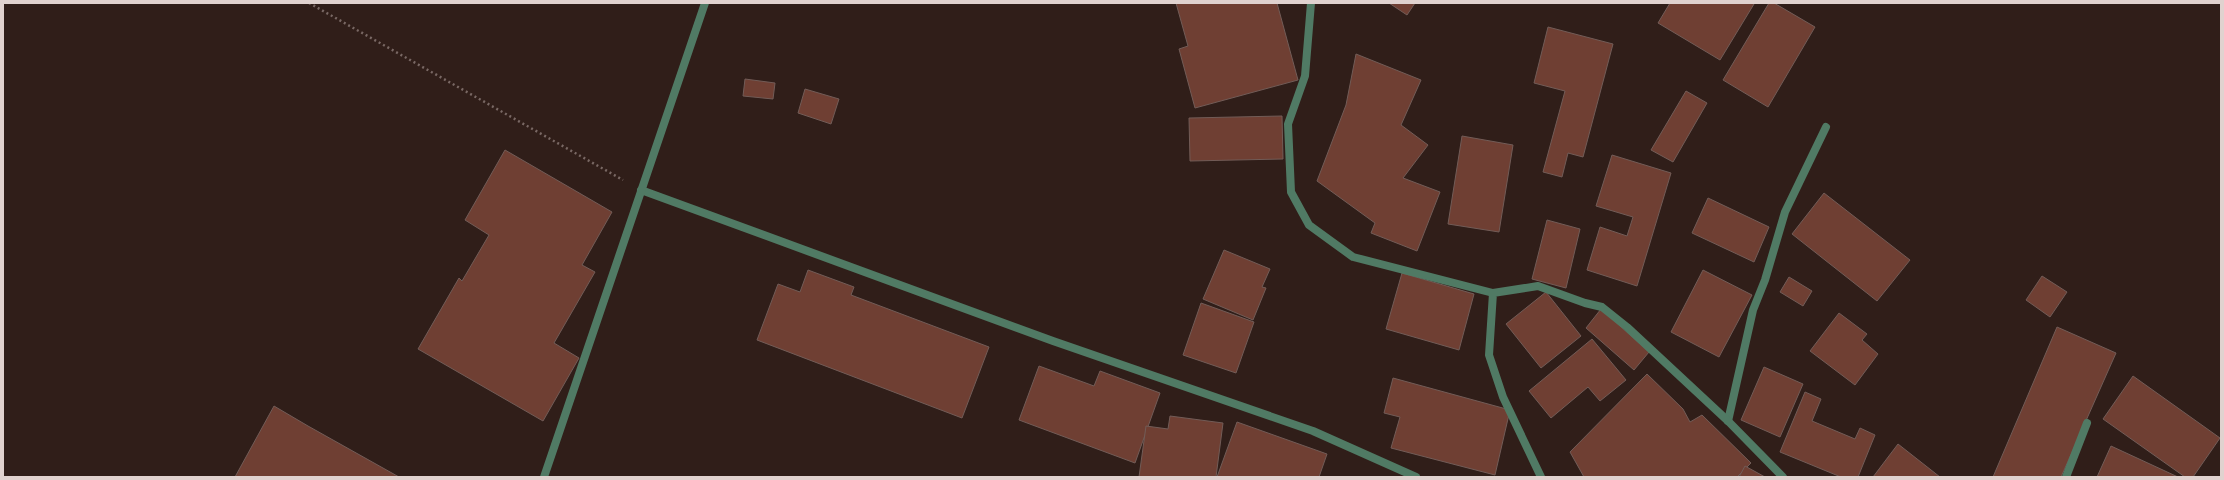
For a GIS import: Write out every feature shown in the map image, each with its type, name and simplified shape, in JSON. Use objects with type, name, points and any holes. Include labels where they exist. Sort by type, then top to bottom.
[{"type":"street","points":[[544,477],[705,3]]},
{"type":"street","points":[[1311,3],[1305,76],[1288,124],[1292,192],[1309,225],[1353,257],[1493,293],[1538,286],[1585,303],[1602,307],[1627,327],[1728,421],[1783,477]]},
{"type":"street","points":[[1728,421],[1753,310],[1765,280],[1785,212],[1826,127]]},
{"type":"street","points":[[641,190],[1053,341],[1313,431],[1416,477]]},
{"type":"street","points":[[1493,293],[1489,355],[1503,397],[1541,477]]},
{"type":"street","points":[[2066,477],[2087,423]]},
{"type":"path","points":[[309,3],[641,190]]},
{"type":"building","points":[[1176,3],[1277,3],[1298,80],[1195,108],[1179,49],[1188,46]]},
{"type":"building","points":[[1389,3],[1415,3],[1407,15]]},
{"type":"building","points":[[1670,3],[1754,4],[1720,60],[1658,23]]},
{"type":"building","points":[[1769,3],[1774,3],[1815,27],[1768,107],[1723,80]]},
{"type":"building","points":[[1548,27],[1613,44],[1583,157],[1568,153],[1562,177],[1543,172],[1565,91],[1534,83]]},
{"type":"building","points":[[1356,54],[1421,80],[1401,125],[1428,145],[1403,178],[1440,192],[1417,251],[1371,233],[1375,223],[1317,181],[1346,105]]},
{"type":"building","points":[[745,79],[775,83],[773,99],[743,96]]},
{"type":"building","points":[[805,89],[839,99],[831,124],[798,113]]},
{"type":"building","points":[[1686,91],[1707,103],[1673,162],[1651,150]]},
{"type":"building","points":[[1282,116],[1283,159],[1190,161],[1189,118]]},
{"type":"building","points":[[1462,136],[1513,145],[1499,232],[1448,224]]},
{"type":"building","points":[[505,150],[612,212],[582,265],[595,272],[554,343],[579,358],[543,421],[418,349],[459,278],[462,281],[489,235],[465,220]]},
{"type":"building","points":[[1612,155],[1671,173],[1637,286],[1587,270],[1600,227],[1627,236],[1633,217],[1596,206]]},
{"type":"building","points":[[1824,193],[1910,260],[1877,301],[1792,234]]},
{"type":"building","points":[[1708,198],[1769,227],[1754,262],[1692,233]]},
{"type":"building","points":[[1547,220],[1580,229],[1566,288],[1532,279]]},
{"type":"building","points":[[1224,250],[1270,269],[1262,287],[1266,288],[1253,320],[1203,299]]},
{"type":"building","points":[[808,270],[854,287],[851,295],[989,347],[962,418],[757,340],[778,284],[800,292]]},
{"type":"building","points":[[1703,270],[1752,295],[1719,357],[1671,332]]},
{"type":"building","points":[[1402,273],[1474,294],[1459,350],[1386,329]]},
{"type":"building","points":[[2042,276],[2067,292],[2050,317],[2026,300]]},
{"type":"building","points":[[1789,277],[1812,291],[1803,306],[1780,292]]},
{"type":"building","points":[[1546,292],[1581,336],[1541,368],[1506,324]]},
{"type":"building","points":[[1201,303],[1254,322],[1236,373],[1183,355]]},
{"type":"building","points":[[1601,309],[1649,352],[1634,370],[1586,328]]},
{"type":"building","points":[[1839,313],[1867,334],[1862,340],[1878,354],[1855,385],[1810,351]]},
{"type":"building","points":[[2057,327],[2116,353],[2061,477],[1993,477]]},
{"type":"building","points":[[1592,339],[1626,380],[1600,401],[1588,387],[1551,418],[1529,391]]},
{"type":"building","points":[[1039,366],[1094,386],[1100,371],[1160,393],[1135,463],[1019,420]]},
{"type":"building","points":[[1764,367],[1803,384],[1780,437],[1741,420]]},
{"type":"building","points":[[1647,374],[1683,409],[1690,422],[1702,415],[1751,463],[1737,477],[1584,477],[1570,452]]},
{"type":"building","points":[[2133,376],[2220,438],[2193,477],[2185,477],[2103,419]]},
{"type":"building","points":[[1393,378],[1510,410],[1495,475],[1391,448],[1400,417],[1384,413]]},
{"type":"building","points":[[1805,392],[1821,399],[1812,421],[1855,439],[1860,428],[1875,435],[1858,477],[1841,477],[1780,452]]},
{"type":"building","points":[[274,406],[308,426],[399,477],[235,477]]},
{"type":"building","points":[[1170,416],[1223,423],[1216,477],[1139,477],[1146,426],[1168,429]]},
{"type":"building","points":[[1237,422],[1327,454],[1319,477],[1217,477]]},
{"type":"building","points":[[1898,444],[1940,477],[1873,477]]},
{"type":"building","points":[[2111,446],[2178,477],[2097,477]]},
{"type":"building","points":[[1745,466],[1765,477],[1739,477]]}]
